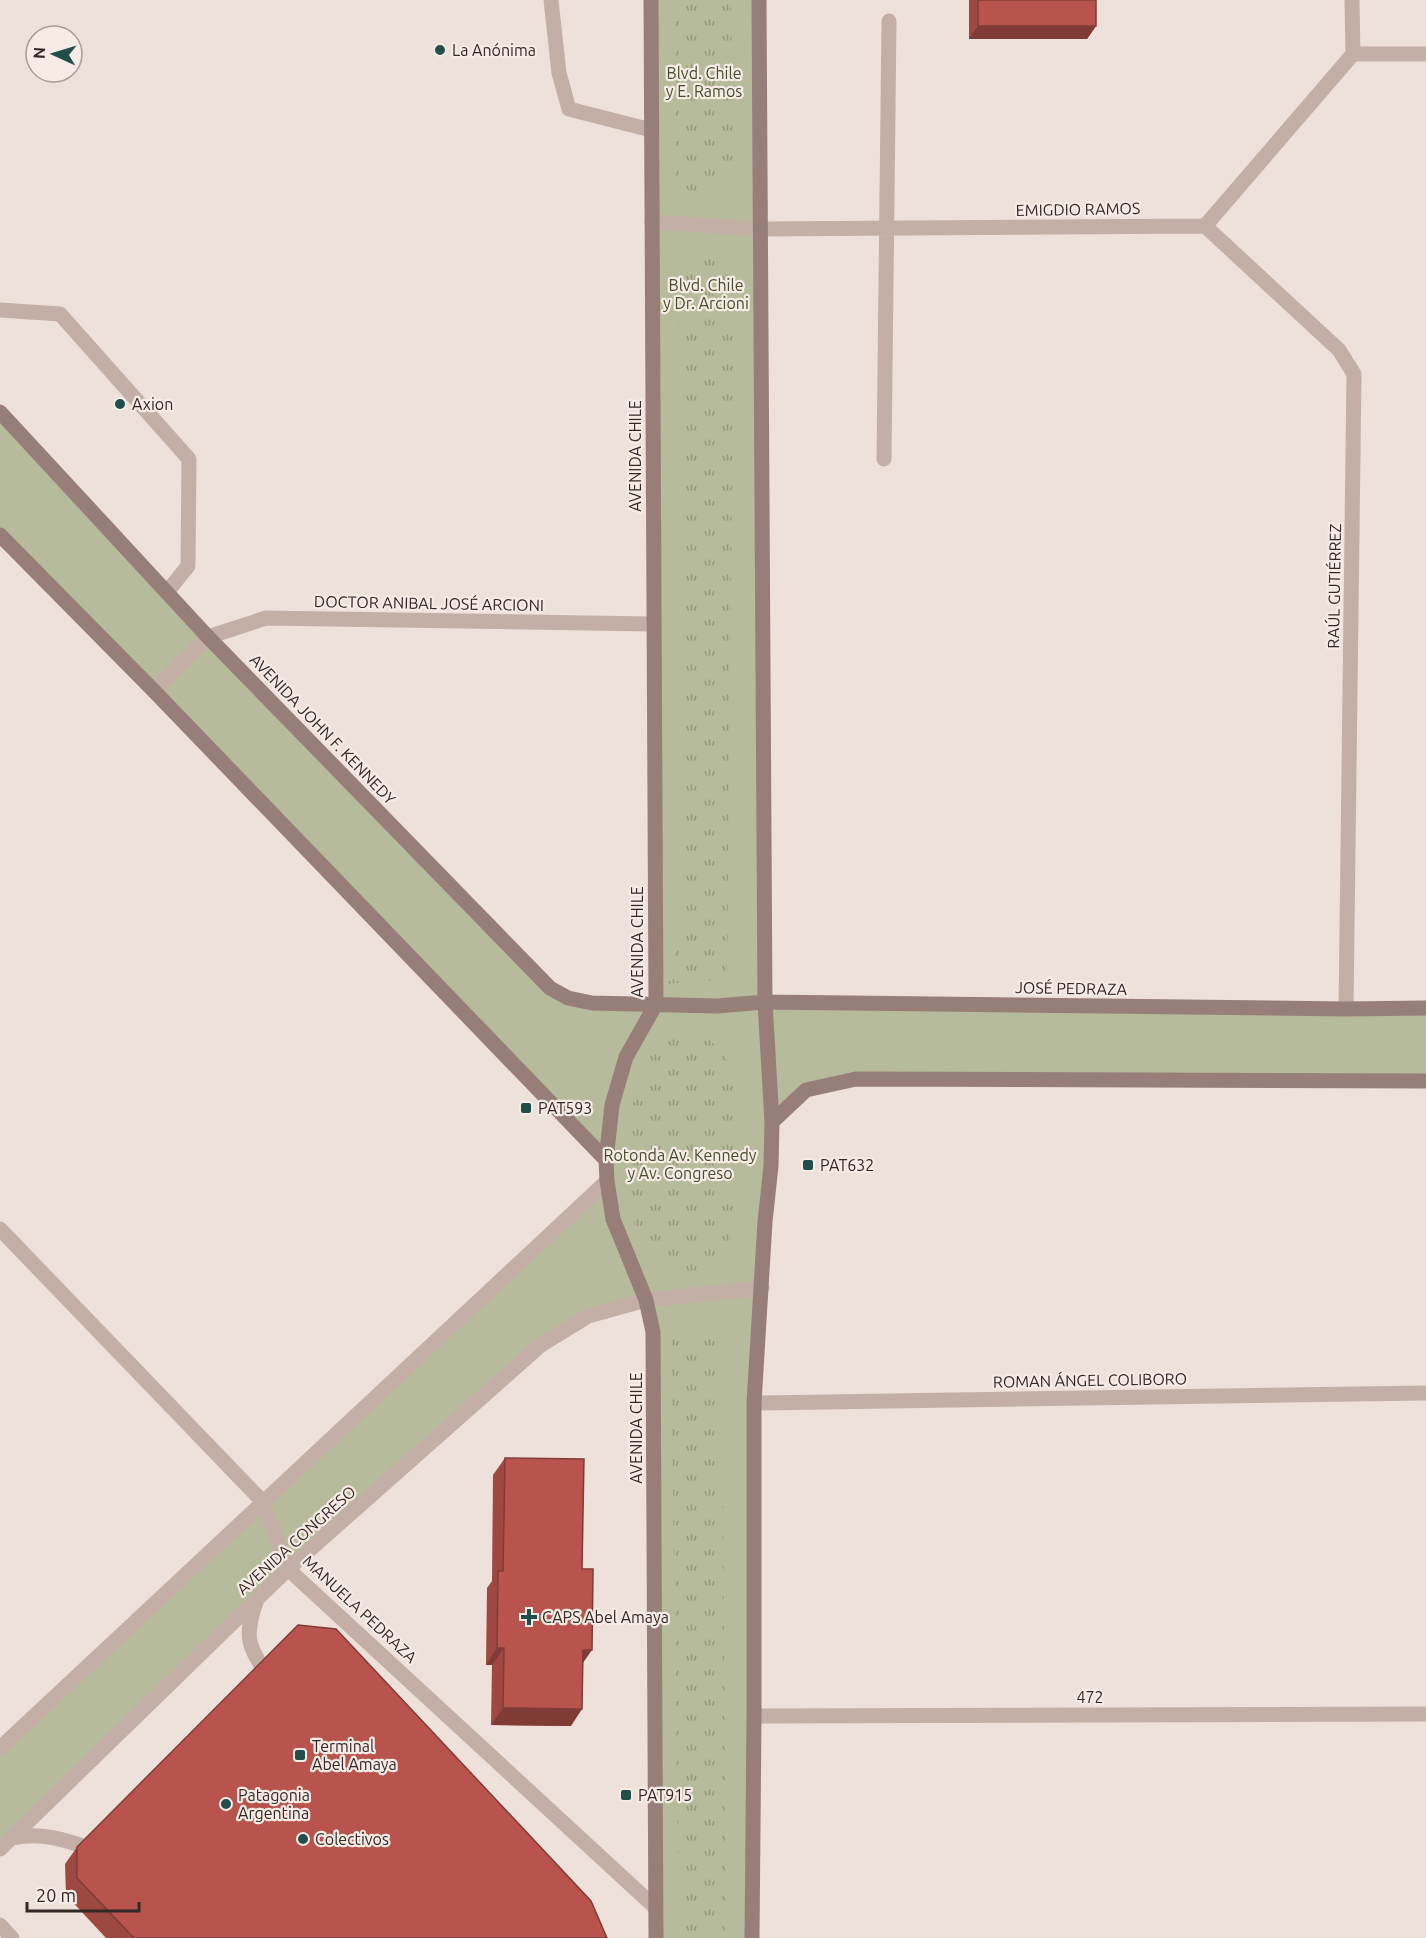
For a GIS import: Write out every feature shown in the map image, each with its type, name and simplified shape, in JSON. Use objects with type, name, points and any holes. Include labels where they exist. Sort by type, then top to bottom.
[{"type":"main road","name":"AVENIDA CHILE","points":[[651,0],[656,1004],[626,1057],[612,1105],[606,1160],[613,1219],[646,1300],[653,1332],[656,1938]]},
{"type":"main road","points":[[752,1938],[754,1403],[765,1222],[771,1166],[772,1122],[765,1002],[759,0]]},
{"type":"main road","name":"AVENIDA JOHN F. KENNEDY","points":[[0,412],[208,636],[550,988],[568,998],[592,1003],[717,1006]]},
{"type":"main road","points":[[2,543],[154,691],[606,1160]]},
{"type":"main road","name":"JOSÉ PEDRAZA","points":[[717,1006],[765,1002],[1426,1008]]},
{"type":"main road","points":[[772,1122],[806,1090],[856,1079],[1426,1081]]},
{"type":"street","points":[[551,0],[559,73],[568,110],[651,130]]},
{"type":"street","points":[[1205,226],[1353,54],[1352,0]]},
{"type":"street","points":[[884,459],[889,21]]},
{"type":"street","points":[[1353,54],[1426,54]]},
{"type":"street","name":"EMIGDIO RAMOS","points":[[652,222],[760,229],[1205,226]]},
{"type":"street","name":"RAÚL GUTIÉRREZ","points":[[1205,226],[1339,350],[1354,374],[1346,1009]]},
{"type":"street","points":[[0,310],[60,314],[189,459],[188,566],[167,592]]},
{"type":"street","name":"DOCTOR ANIBAL JOSÉ ARCIONI","points":[[208,636],[266,618],[653,624]]},
{"type":"street","points":[[154,691],[208,636]]},
{"type":"street","points":[[0,1748],[607,1181]]},
{"type":"street","name":"MANUELA PEDRAZA","points":[[0,1229],[262,1502],[288,1569],[657,1909]]},
{"type":"street","name":"AVENIDA CONGRESO","points":[[0,1850],[288,1569],[541,1345],[588,1316],[646,1300],[762,1288]]},
{"type":"street","name":"ROMAN ÁNGEL COLIBORO","points":[[754,1403],[1426,1393]]},
{"type":"street","points":[[257,1599],[249,1621],[250,1647],[277,1688]]},
{"type":"street","name":"472","points":[[754,1716],[1426,1714]]},
{"type":"street","points":[[12,1838],[28,1834],[58,1838],[98,1851],[107,1857]]},
{"type":"street","points":[[0,1925],[12,1938]]},
{"type":"green space","points":[[651,0],[759,0],[765,1001],[1426,1008],[1426,1081],[856,1079],[806,1090],[772,1122],[762,1288],[752,1938],[656,1938],[646,1301],[588,1316],[541,1345],[288,1569],[0,1849],[0,1748],[607,1180],[606,1160],[0,535],[0,412],[568,998],[655,1004]]},
{"type":"green space","name":"Blvd. Chile y E. Ramos","points":[[675,0],[731,0],[733,164],[719,192],[712,194],[691,191],[676,179]]},
{"type":"green space","name":"Blvd. Chile y Dr. Arcioni","points":[[704,255],[728,263],[734,274],[727,979],[666,984],[680,941],[678,270]]},
{"type":"green space","name":"Rotonda Av. Kennedy y Av. Congreso","points":[[700,1033],[724,1054],[734,1078],[737,1104],[737,1201],[733,1231],[721,1256],[704,1270],[689,1274],[664,1266],[650,1254],[643,1244],[634,1224],[629,1200],[626,1149],[634,1097],[651,1055],[667,1039],[684,1038]]},
{"type":"green space","points":[[722,1335],[726,1938],[679,1938],[671,1340]]},
{"type":"building","points":[[978,0],[1096,0],[1096,26],[978,26]]},
{"type":"building","points":[[505,1458],[584,1459],[582,1569],[593,1569],[592,1650],[583,1650],[582,1709],[503,1708],[504,1648],[497,1648],[498,1571],[503,1571]]},
{"type":"building","name":"Terminal Abel Amaya","points":[[298,1625],[336,1629],[591,1901],[607,1938],[134,1938],[77,1878],[77,1847]]},
{"type":"place","name":"La Anónima","points":[[440,50]]},
{"type":"place","name":"Axion","points":[[120,404]]},
{"type":"place","name":"PAT593","points":[[526,1108]]},
{"type":"place","name":"PAT632","points":[[808,1165]]},
{"type":"place","name":"CAPS Abel Amaya","points":[[529,1617]]},
{"type":"place","name":"Terminal Abel Amaya","points":[[300,1755]]},
{"type":"place","name":"PAT915","points":[[626,1795]]},
{"type":"place","name":"Patagonia Argentina","points":[[226,1804]]},
{"type":"place","name":"Colectivos","points":[[303,1839]]}]
